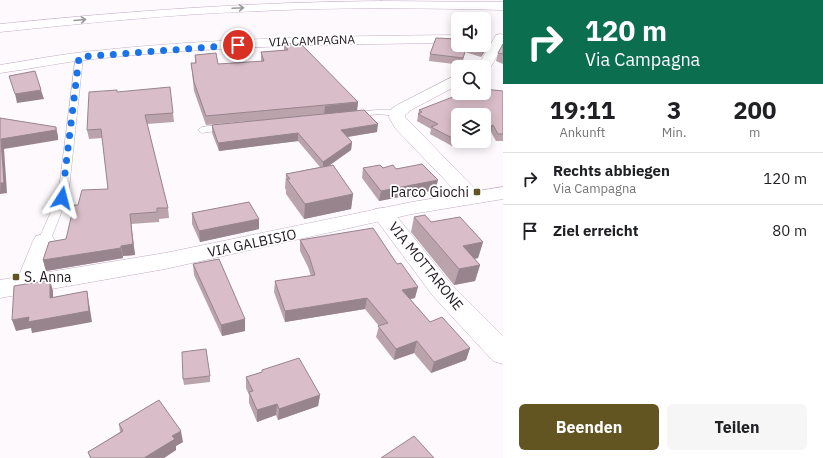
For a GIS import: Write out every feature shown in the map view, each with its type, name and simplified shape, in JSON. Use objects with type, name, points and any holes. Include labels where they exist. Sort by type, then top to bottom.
[{"type":"main road","points":[[0,19],[114,8],[227,0]]},
{"type":"main road","points":[[0,29],[172,12],[268,7],[376,4],[503,6]]},
{"type":"main road","points":[[491,38],[502,38]]},
{"type":"main road","points":[[487,60],[491,52],[502,38]]},
{"type":"main road","name":"VIA CAMPAGNA","points":[[0,69],[79,57],[223,45],[330,40],[451,39]]},
{"type":"main road","points":[[451,82],[414,101],[397,113],[397,117],[401,124],[472,197]]},
{"type":"main road","name":"VIA GALBISIO","points":[[0,289],[253,243],[383,214],[472,197],[503,193]]},
{"type":"main road","name":"VIA MOTTARONE","points":[[383,214],[442,290],[503,353]]},
{"type":"main road","points":[[27,285],[44,241]]},
{"type":"lane","points":[[44,241],[62,198],[64,189],[79,57]]},
{"type":"lane","points":[[340,117],[378,112],[397,113]]},
{"type":"lane","points":[[202,130],[232,126]]},
{"type":"building","points":[[436,38],[451,39],[451,52],[465,52],[463,58],[430,54]]},
{"type":"building","points":[[300,43],[358,102],[206,116],[194,82],[191,63],[196,63],[195,55],[216,53],[218,64],[264,61],[261,52],[288,50],[284,44]]},
{"type":"building","points":[[503,44],[503,54],[498,53]]},
{"type":"building","points":[[35,71],[41,90],[15,94],[9,76]]},
{"type":"building","points":[[170,87],[173,113],[145,115],[168,208],[157,208],[157,212],[130,214],[133,244],[121,246],[121,248],[43,260],[49,242],[66,239],[74,205],[78,205],[82,190],[108,189],[101,129],[87,130],[89,92],[117,90],[117,92]]},
{"type":"building","points":[[491,90],[503,91],[503,134],[498,134],[493,125],[491,126],[491,108],[451,108],[451,137],[431,127],[438,124],[418,114],[422,112],[419,110],[451,98],[451,100],[491,100]]},
{"type":"building","points":[[364,110],[378,124],[341,130],[352,142],[323,162],[298,133],[218,143],[212,125]]},
{"type":"building","points":[[0,118],[56,127],[56,130],[1,139],[4,183],[0,183]]},
{"type":"building","points":[[422,164],[438,180],[381,191],[363,168],[380,165],[383,168],[393,165],[396,169]]},
{"type":"building","points":[[333,165],[353,194],[305,204],[287,179],[290,179],[286,174]]},
{"type":"building","points":[[249,202],[259,219],[199,231],[192,213]]},
{"type":"building","points":[[425,215],[431,222],[460,217],[483,242],[463,246],[480,265],[459,269],[414,217]]},
{"type":"building","points":[[373,228],[397,264],[401,263],[418,287],[402,290],[430,322],[442,317],[470,348],[434,362],[417,341],[396,349],[378,326],[388,323],[367,298],[285,311],[275,281],[315,275],[309,256],[300,240]]},
{"type":"building","points":[[219,259],[245,319],[221,325],[193,264]]},
{"type":"building","points":[[50,280],[50,298],[87,291],[89,311],[28,322],[29,317],[12,320],[14,286]]},
{"type":"building","points":[[206,349],[210,376],[183,379],[182,352]]},
{"type":"building","points":[[299,358],[320,395],[279,409],[277,404],[257,410],[249,392],[253,391],[246,377]]},
{"type":"building","points":[[159,400],[181,431],[172,436],[175,439],[144,458],[91,458],[88,452],[123,431],[119,424]]},
{"type":"building","points":[[414,436],[434,458],[381,458]]},
{"type":"place","name":"Parco Giochi","points":[[477,192]]},
{"type":"place","name":"S. Anna","points":[[16,277]]},
{"type":"route","points":[[62,198],[79,57],[238,45]]}]
